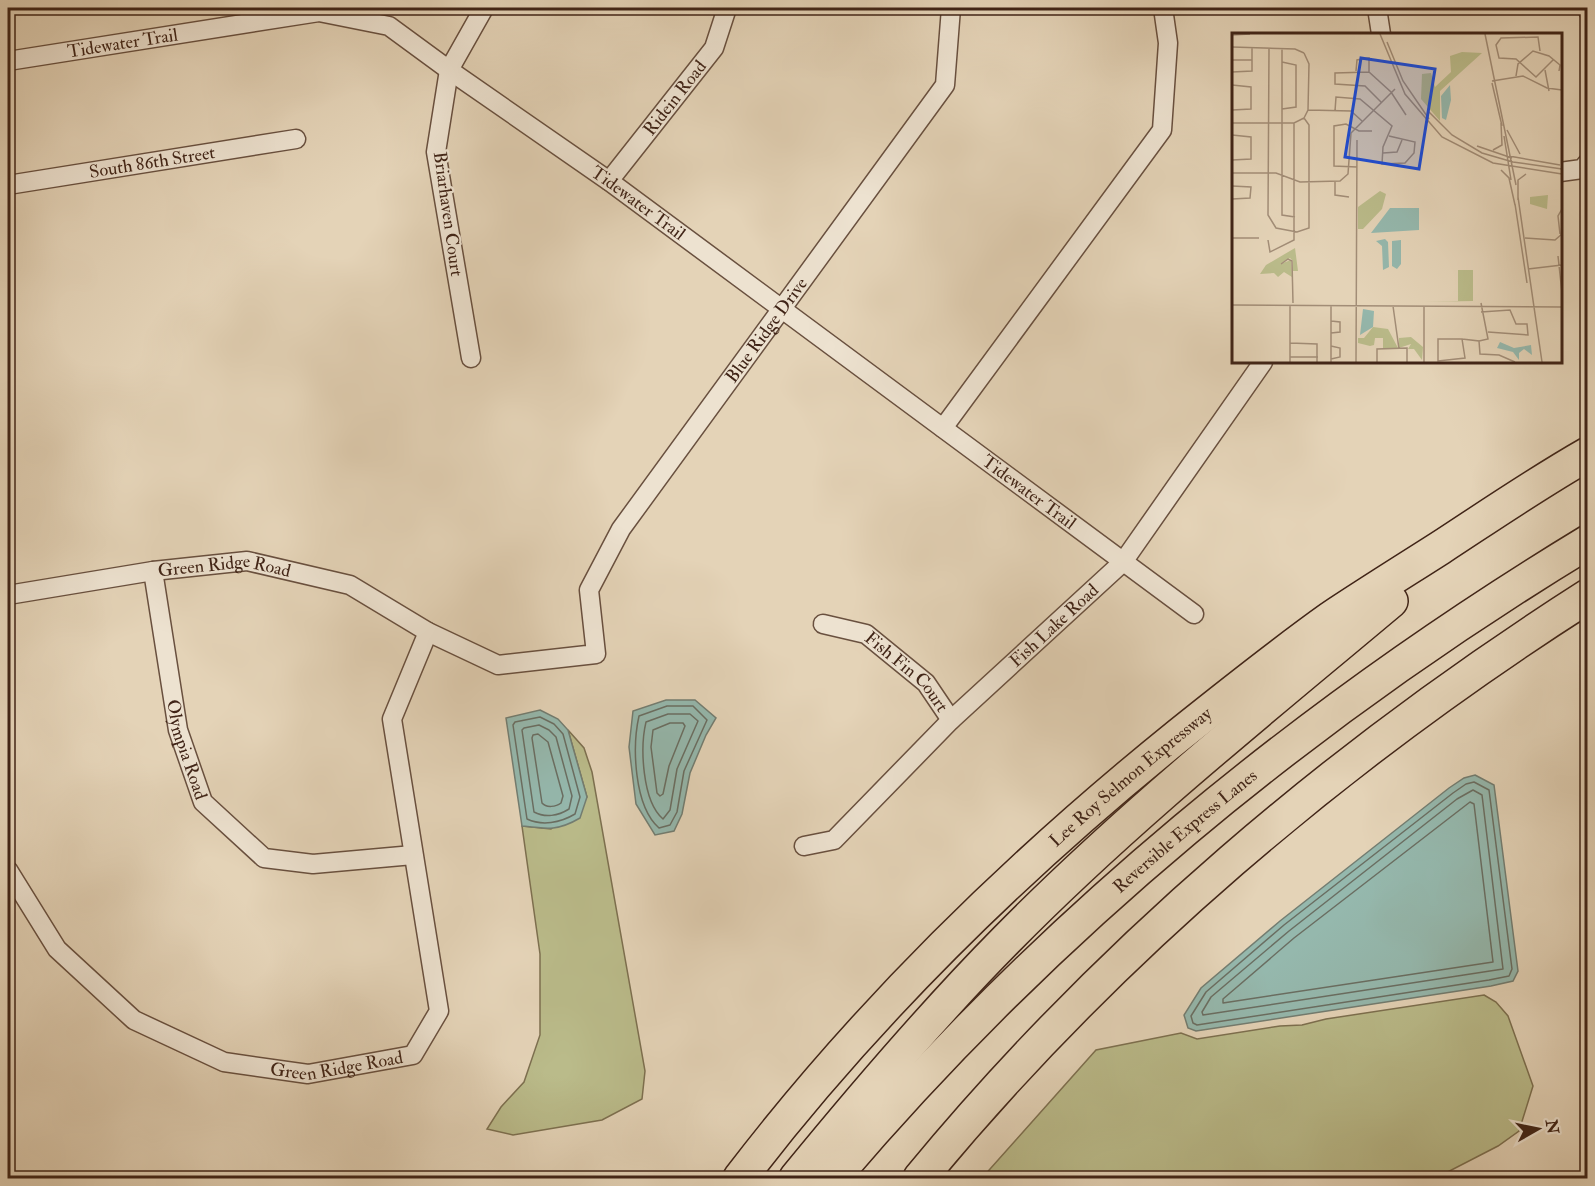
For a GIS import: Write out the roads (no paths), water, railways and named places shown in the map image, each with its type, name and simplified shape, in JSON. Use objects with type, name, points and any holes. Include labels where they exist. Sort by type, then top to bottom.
[{"type":"highway","name":"Lee Roy Selmon Expressway","points":[[740,1179],[809,1093],[863,1031],[926,965],[1025,869],[1102,799],[1229,695],[1330,619],[1587,454]]},
{"type":"highway","points":[[796,1179],[883,1072],[939,1010],[1076,872],[1157,799],[1498,511]]},
{"type":"highway","name":"Reversible Express Lanes","points":[[834,1179],[889,1116],[982,1017],[1070,931],[1186,828],[1258,769],[1385,674],[1587,542]]},
{"type":"highway","points":[[920,1179],[996,1091],[1051,1033],[1129,955],[1209,881],[1294,808],[1381,739],[1493,657],[1587,596]]},
{"type":"street","points":[[449,70],[484,8]]},
{"type":"street","name":"Ridein Road","points":[[609,181],[714,48],[727,8]]},
{"type":"street","name":"Blue Ridge Drive","points":[[596,654],[589,590],[621,529],[945,85],[951,8]]},
{"type":"street","points":[[943,428],[1162,130],[1168,43],[1163,8]]},
{"type":"street","points":[[1377,8],[1381,33]]},
{"type":"street","name":"Tidewater Trail","points":[[8,61],[319,12],[389,26],[609,181],[1194,614]]},
{"type":"street","name":"Briarhaven Court","points":[[449,70],[436,153],[471,358]]},
{"type":"street","name":"South 86th Street","points":[[8,185],[296,139]]},
{"type":"street","points":[[1562,172],[1582,169],[1587,162]]},
{"type":"street","name":"Fish Lake Road","points":[[804,846],[834,840],[951,720],[1123,562],[1262,363]]},
{"type":"street","name":"Green Ridge Road","points":[[8,595],[153,571],[247,561],[350,585],[428,632],[498,665],[596,654]]},
{"type":"street","name":"Olympia Road","points":[[153,571],[178,730],[203,802],[264,858],[314,864],[413,855]]},
{"type":"street","name":"Fish Fin Court","points":[[823,624],[866,634],[926,683],[951,720]]},
{"type":"street","name":"Green Ridge Road","points":[[8,870],[57,949],[134,1020],[224,1062],[308,1074],[413,1055],[439,1011],[392,719],[428,632]]},
{"type":"water","points":[[666,700],[695,700],[716,718],[690,773],[682,814],[674,831],[655,835],[636,804],[629,747],[633,711]]},
{"type":"water","points":[[540,710],[558,719],[568,730],[587,797],[580,818],[552,828],[522,826],[506,718]]},
{"type":"water","points":[[1475,775],[1494,785],[1518,971],[1513,981],[1196,1031],[1188,1028],[1184,1015],[1201,988],[1280,921],[1449,788],[1464,778]]}]
